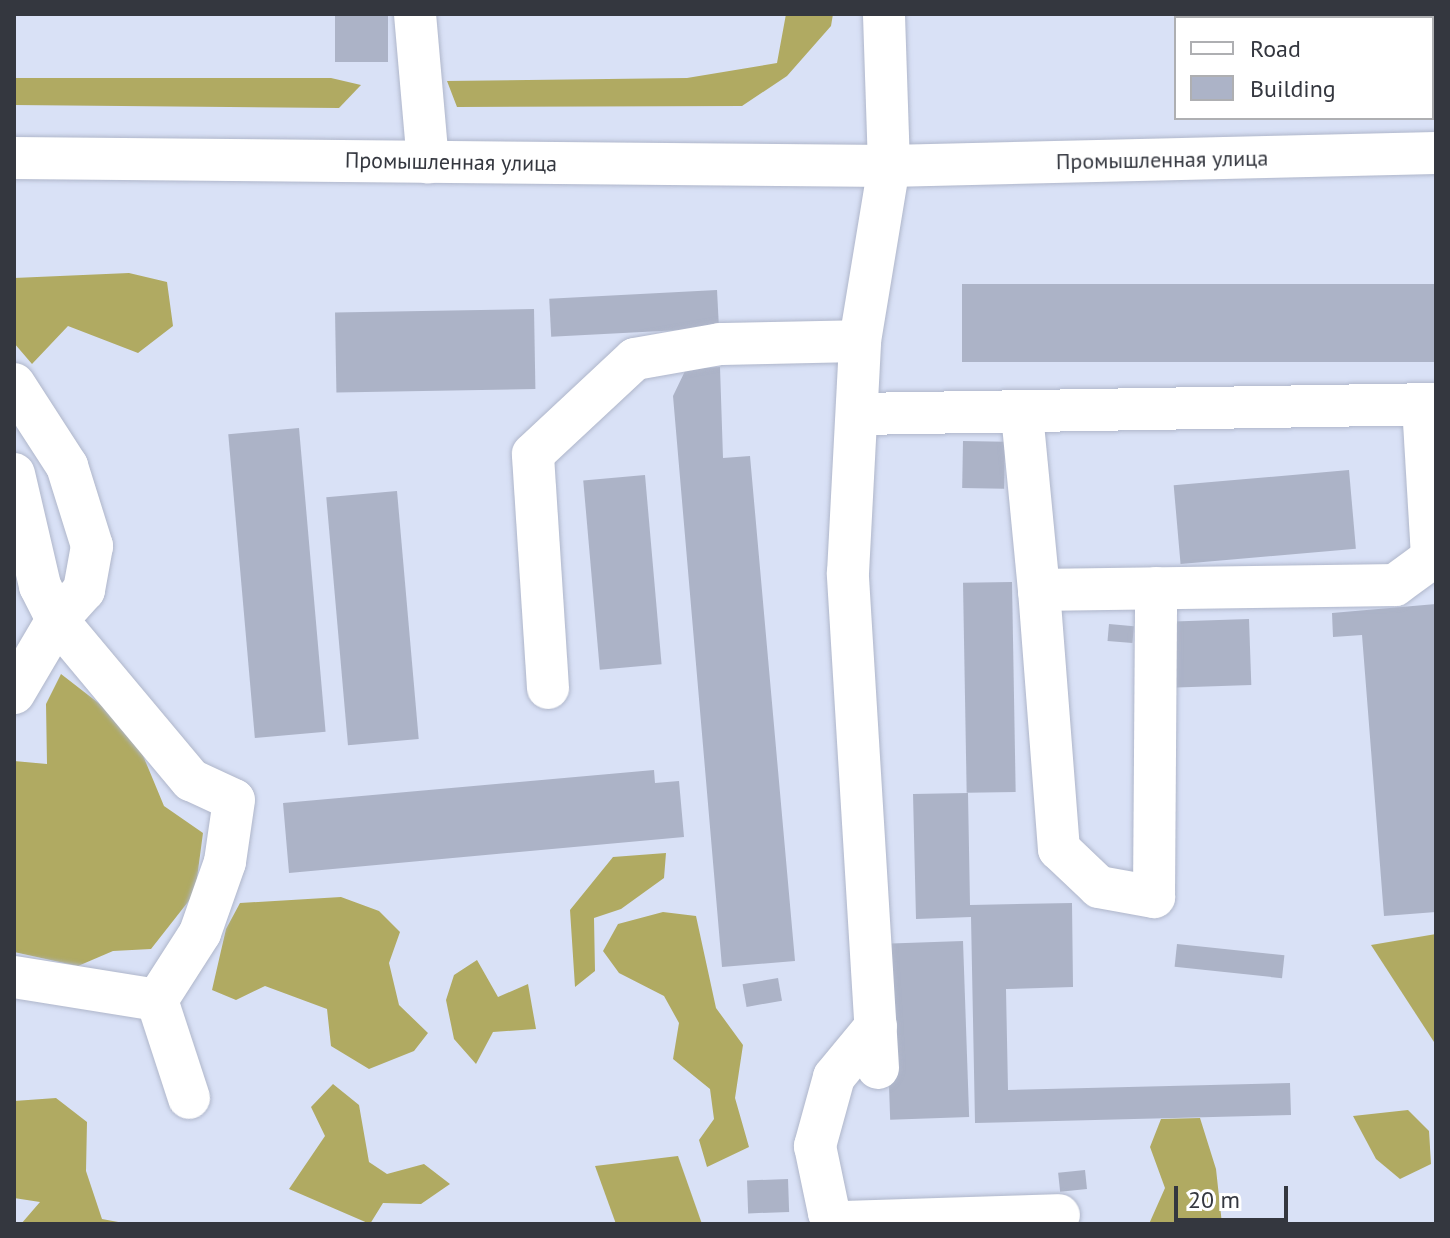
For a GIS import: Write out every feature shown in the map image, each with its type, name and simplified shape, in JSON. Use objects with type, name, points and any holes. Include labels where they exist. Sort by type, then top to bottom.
[{"type":"street","points":[[415,14],[428,162]]},
{"type":"street","points":[[878,1068],[848,573],[860,341],[889,166],[884,14]]},
{"type":"street","name":"Промышленная улица","points":[[14,158],[889,166],[1436,153]]},
{"type":"street","points":[[548,688],[533,454],[635,359],[720,344],[860,341]]},
{"type":"street","points":[[14,384],[67,466],[92,546],[84,590],[57,620],[14,693]]},
{"type":"street","points":[[858,414],[1022,414],[1430,404],[1434,556],[1395,585],[1039,590]]},
{"type":"street","points":[[1022,414],[1059,849],[1099,887],[1154,897],[1156,588]]},
{"type":"street","points":[[14,474],[40,586],[57,620],[191,780],[234,800],[225,862],[200,933],[157,1000]]},
{"type":"street","points":[[14,977],[157,1000]]},
{"type":"street","points":[[157,1000],[189,1098]]},
{"type":"street","points":[[876,1026],[834,1077],[815,1146],[829,1213],[841,1222],[1059,1215]]},
{"type":"shaded area","points":[[786,14],[833,14],[831,26],[787,76],[742,106],[457,107],[447,81],[687,78],[777,63]]},
{"type":"shaded area","points":[[14,78],[331,78],[361,85],[339,108],[14,105]]},
{"type":"shaded area","points":[[129,273],[167,282],[173,326],[138,353],[68,326],[32,364],[14,343],[14,278]]},
{"type":"shaded area","points":[[61,674],[132,729],[164,806],[203,833],[195,893],[151,949],[113,951],[78,966],[14,952],[14,761],[47,764],[46,704]]},
{"type":"shaded area","points":[[666,853],[664,878],[621,909],[594,918],[595,971],[575,987],[570,910],[613,857]]},
{"type":"shaded area","points":[[341,897],[379,911],[400,932],[389,963],[399,1005],[428,1033],[414,1051],[369,1069],[331,1046],[327,1009],[265,986],[236,1000],[212,990],[226,929],[240,903]]},
{"type":"shaded area","points":[[663,912],[696,916],[716,1008],[743,1045],[735,1098],[749,1147],[707,1167],[699,1140],[714,1119],[710,1089],[673,1059],[679,1023],[664,996],[619,973],[603,951],[618,924]]},
{"type":"shaded area","points":[[1436,934],[1436,1045],[1371,945]]},
{"type":"shaded area","points":[[477,960],[498,997],[528,984],[536,1029],[493,1032],[476,1064],[454,1039],[446,1000],[454,975]]},
{"type":"shaded area","points":[[333,1084],[359,1105],[369,1162],[387,1174],[424,1164],[450,1184],[421,1204],[383,1203],[370,1224],[289,1189],[325,1136],[311,1107]]},
{"type":"shaded area","points":[[56,1098],[87,1122],[86,1171],[102,1219],[129,1224],[21,1224],[40,1202],[14,1198],[14,1101]]},
{"type":"shaded area","points":[[1408,1110],[1429,1131],[1431,1164],[1400,1179],[1376,1159],[1353,1116]]},
{"type":"shaded area","points":[[1200,1118],[1216,1169],[1222,1224],[1149,1224],[1165,1188],[1150,1147],[1161,1119]]},
{"type":"shaded area","points":[[678,1156],[702,1224],[616,1224],[595,1166]]},
{"type":"building","points":[[335,14],[388,14],[388,62],[335,62]]},
{"type":"building","points":[[962,284],[1436,284],[1436,362],[962,362]]},
{"type":"building","points":[[717,290],[719,328],[551,337],[549,299]]},
{"type":"building","points":[[534,309],[535,389],[336,392],[335,312]]},
{"type":"building","points":[[720,367],[723,458],[750,456],[795,961],[722,967],[673,396],[686,369]]},
{"type":"building","points":[[299,428],[326,732],[255,738],[228,434]]},
{"type":"building","points":[[963,441],[1005,442],[1004,489],[962,488]]},
{"type":"building","points":[[1349,470],[1356,549],[1181,564],[1174,485]]},
{"type":"building","points":[[645,475],[662,664],[600,670],[583,480]]},
{"type":"building","points":[[397,491],[419,739],[348,745],[326,497]]},
{"type":"building","points":[[1012,582],[1016,792],[967,793],[963,583]]},
{"type":"building","points":[[1436,604],[1436,912],[1384,916],[1362,635],[1333,637],[1332,613]]},
{"type":"building","points":[[1249,619],[1251,685],[1176,688],[1174,622]]},
{"type":"building","points":[[1109,624],[1134,626],[1132,643],[1108,641]]},
{"type":"building","points":[[654,770],[655,783],[679,781],[684,837],[289,873],[283,803]]},
{"type":"building","points":[[968,793],[970,905],[1072,903],[1073,987],[1006,989],[1008,1090],[1290,1083],[1291,1115],[975,1123],[971,917],[916,919],[913,794]]},
{"type":"building","points":[[963,941],[969,1117],[890,1120],[884,944]]},
{"type":"building","points":[[1177,944],[1284,955],[1282,978],[1175,967]]},
{"type":"building","points":[[778,978],[782,1001],[747,1007],[743,984]]},
{"type":"building","points":[[1085,1170],[1087,1189],[1060,1192],[1058,1173]]},
{"type":"building","points":[[788,1179],[789,1212],[748,1213],[747,1180]]}]
